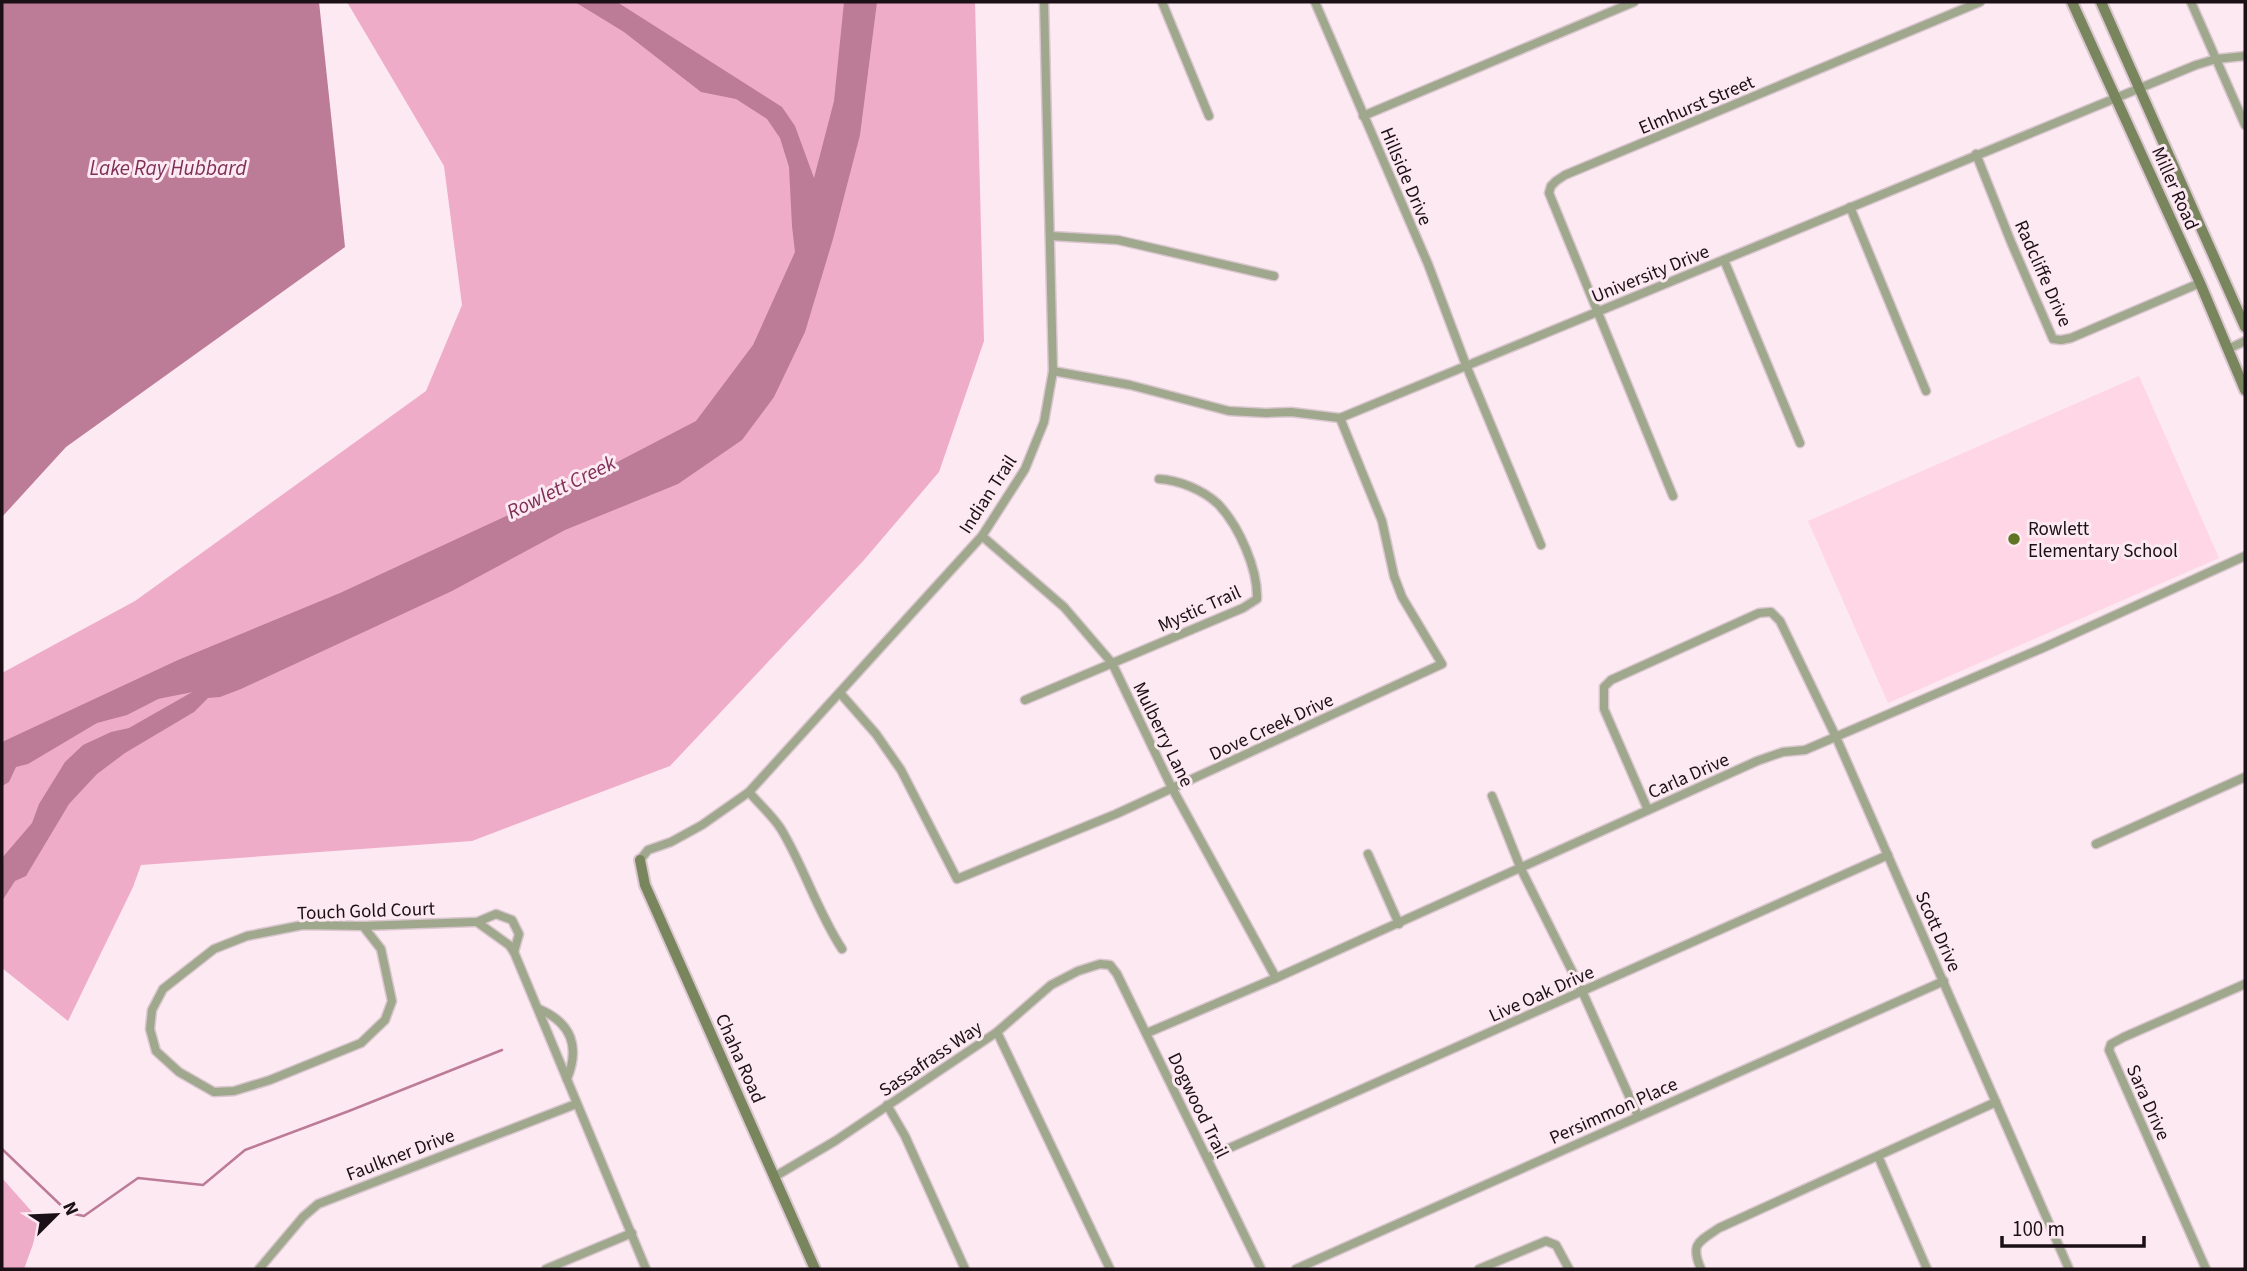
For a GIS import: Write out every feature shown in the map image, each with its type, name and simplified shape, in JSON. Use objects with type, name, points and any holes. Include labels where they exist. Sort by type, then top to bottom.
[{"type":"main road","name":"Miller Road","points":[[2073,2],[2200,283],[2245,390]]},
{"type":"main road","name":"Miller Road","points":[[2101,2],[2245,327]]},
{"type":"main road","name":"Chaha Road","points":[[640,860],[645,885],[815,1269]]},
{"type":"street","name":"Indian Trail","points":[[640,860],[648,850],[671,842],[702,825],[749,792],[982,536],[1026,469],[1044,422],[1054,371],[1044,2]]},
{"type":"street","points":[[1162,2],[1209,116]]},
{"type":"street","name":"Hillside Drive","points":[[1315,2],[1428,264],[1466,365],[1541,545]]},
{"type":"street","points":[[1363,116],[1634,2]]},
{"type":"street","name":"Elmhurst Street","points":[[1597,312],[1549,193],[1556,181],[1980,2]]},
{"type":"street","points":[[2191,2],[2245,125]]},
{"type":"street","name":"University Drive","points":[[1054,371],[1130,385],[1229,411],[1291,412],[1340,418],[2196,65],[2216,59],[2245,56]]},
{"type":"street","name":"Radcliffe Drive","points":[[1976,154],[2053,339],[2071,338],[2200,283]]},
{"type":"street","points":[[1850,207],[1926,391]]},
{"type":"street","points":[[1051,236],[1118,240],[1274,275]]},
{"type":"street","points":[[1724,260],[1800,443]]},
{"type":"street","points":[[1597,312],[1673,496]]},
{"type":"street","points":[[2228,349],[2245,341]]},
{"type":"street","name":"Dove Creek Drive","points":[[840,693],[876,734],[901,770],[957,879],[1116,814],[1442,664],[1402,597],[1394,576],[1382,521],[1340,418]]},
{"type":"street","name":"Mystic Trail","points":[[1112,663],[1243,608],[1257,599],[1258,585],[1250,560],[1227,514],[1200,491],[1174,480],[1159,478]]},
{"type":"street","name":"Mulberry Lane","points":[[982,536],[1064,607],[1112,663],[1172,788],[1276,978]]},
{"type":"street","name":"Carla Drive","points":[[1147,1033],[1399,924],[1757,761],[1783,752],[1805,750],[1836,737],[2045,647],[2245,556]]},
{"type":"street","name":"Scott Drive","points":[[1648,810],[1604,709],[1604,687],[1611,680],[1759,613],[1770,612],[1780,621],[1836,737],[2069,1269]]},
{"type":"street","points":[[1025,700],[1112,663]]},
{"type":"street","points":[[2095,844],[2245,777]]},
{"type":"street","points":[[749,792],[779,826],[828,928],[842,949]]},
{"type":"street","points":[[1492,796],[1521,869],[1582,991],[1638,1116]]},
{"type":"street","points":[[1368,854],[1399,924]]},
{"type":"street","name":"Live Oak Drive","points":[[1207,1158],[1888,855]]},
{"type":"street","name":"Touch Gold Court","points":[[363,926],[381,949],[391,1001],[385,1020],[360,1043],[270,1080],[234,1091],[214,1092],[180,1072],[156,1051],[150,1029],[152,1010],[163,989],[214,948],[247,936],[303,925],[477,922],[496,914],[512,920],[519,934],[514,952]]},
{"type":"street","points":[[477,922],[509,945],[514,952],[646,1269]]},
{"type":"street","name":"Sassafrass Way","points":[[774,1177],[835,1141],[997,1032],[1051,985],[1078,971],[1100,964]]},
{"type":"street","name":"Dogwood Trail","points":[[1100,964],[1110,965],[1117,974],[1261,1269]]},
{"type":"street","name":"Persimmon Place","points":[[1296,1269],[1944,981]]},
{"type":"street","name":"Sara Drive","points":[[2206,1269],[2109,1050],[2111,1044],[2124,1037],[2245,984]]},
{"type":"street","points":[[539,1009],[560,1020],[569,1034],[574,1059],[566,1079]]},
{"type":"street","points":[[997,1032],[1110,1269]]},
{"type":"street","points":[[1701,1269],[1695,1254],[1696,1246],[1710,1234],[1996,1102]]},
{"type":"street","name":"Faulkner Drive","points":[[259,1269],[303,1217],[318,1204],[576,1104]]},
{"type":"street","points":[[887,1105],[905,1136],[965,1269]]},
{"type":"street","points":[[1878,1156],[1927,1269]]},
{"type":"street","points":[[546,1269],[632,1233]]},
{"type":"street","points":[[1479,1269],[1546,1241],[1556,1245],[1569,1269]]},
{"type":"shaded area","points":[[347,2],[975,2],[984,341],[939,472],[864,560],[670,766],[472,841],[141,865],[68,1021],[2,968],[2,673],[135,601],[426,391],[462,305],[444,166]]},
{"type":"shaded area","name":"Rowlett Elementary School","points":[[2139,376],[2219,558],[1888,703],[1808,521]]},
{"type":"shaded area","points":[[2,1178],[41,1222],[24,1269],[2,1269]]},
{"type":"water","name":"Lake Ray Hubbard","points":[[2,2],[319,2],[345,247],[66,447],[2,517]]},
{"type":"water","points":[[575,2],[617,2],[782,107],[795,126],[814,178],[834,101],[844,2],[877,2],[860,135],[833,239],[805,332],[774,397],[742,440],[678,484],[565,530],[452,591],[241,689],[220,697],[208,698],[194,712],[125,753],[97,774],[69,804],[26,876],[15,881],[2,901],[2,858],[32,823],[39,804],[65,762],[83,745],[111,732],[129,728],[208,683],[178,679],[172,683],[170,693],[127,715],[97,723],[28,764],[16,767],[9,782],[2,786],[2,742],[178,660],[340,593],[571,486],[696,421],[753,345],[795,252],[789,167],[780,138],[767,119],[736,99],[701,92],[624,32]]},
{"type":"waterway","name":"Rowlett Creek","points":[[147,692],[225,675]]},
{"type":"waterway","points":[[2,1149],[69,1213],[84,1216],[138,1178],[203,1185],[245,1150],[502,1050]]},
{"type":"place","name":"Rowlett Elementary School","points":[[2014,539]]}]
